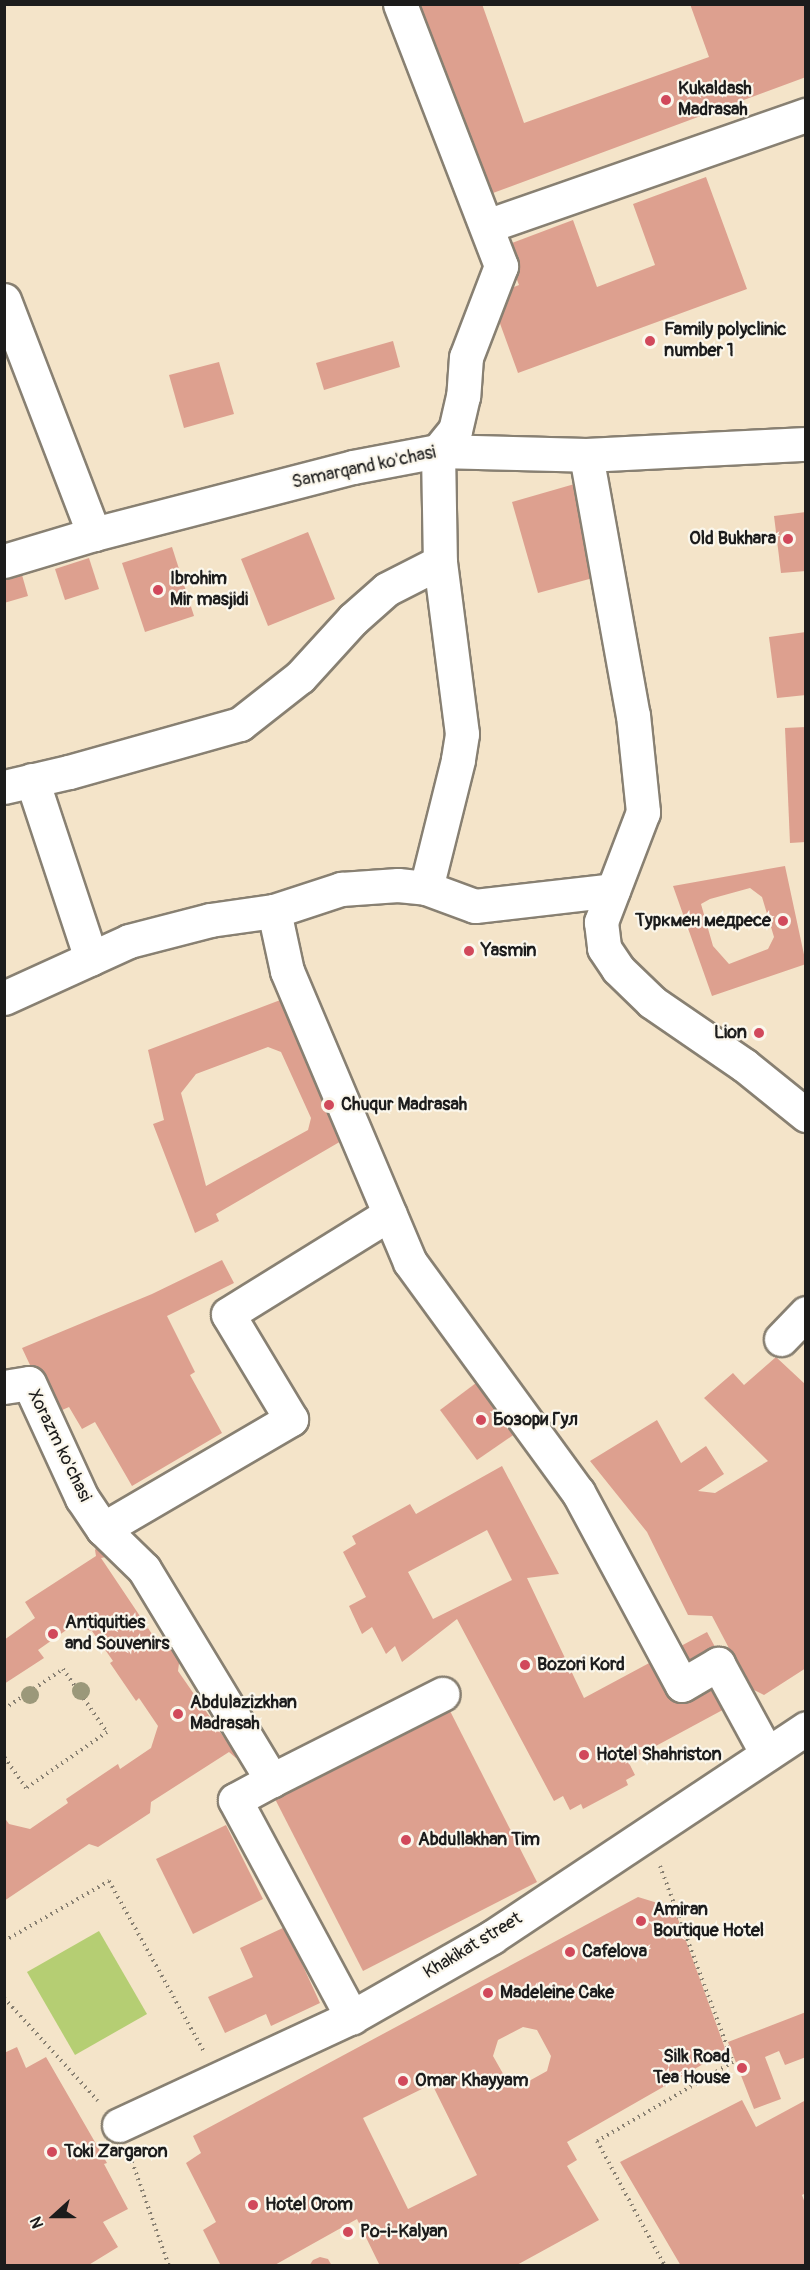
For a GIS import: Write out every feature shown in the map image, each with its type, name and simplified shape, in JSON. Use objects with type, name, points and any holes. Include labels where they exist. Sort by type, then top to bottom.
[{"type":"street","points":[[400,4],[501,266],[466,357],[463,396],[455,430],[438,451],[440,562],[462,734],[458,760],[426,888]]},
{"type":"street","points":[[487,226],[806,115]]},
{"type":"street","points":[[4,300],[94,534]]},
{"type":"street","name":"Samarqand ko'chasi","points":[[4,561],[94,534],[353,467],[438,451],[586,455],[806,444]]},
{"type":"street","points":[[586,455],[633,715],[643,812],[601,922],[604,948],[618,969],[652,1002],[744,1065],[806,1116]]},
{"type":"street","points":[[92,958],[18,783],[240,724],[300,677],[353,619],[387,590],[440,562]]},
{"type":"street","points":[[4,998],[129,941],[210,920],[274,912],[341,889],[398,885],[426,888],[475,906],[613,890]]},
{"type":"street","points":[[274,912],[287,971],[410,1262],[578,1491],[682,1685],[718,1664],[767,1754]]},
{"type":"street","points":[[272,1780],[144,1569],[103,1529],[291,1419],[228,1314],[389,1214]]},
{"type":"street","points":[[781,1339],[806,1313]]},
{"type":"street","name":"Xorazm ko'chasi","points":[[4,1387],[29,1383],[82,1498],[103,1529]]},
{"type":"street","points":[[352,2017],[235,1800],[442,1694]]},
{"type":"street","name":"Khakikat street","points":[[118,2124],[352,2017],[492,1937],[806,1728]]},
{"type":"path","points":[[4,1709],[63,1669],[107,1732],[26,1788],[5,1758]]},
{"type":"path","points":[[647,1833],[733,2062],[597,2141],[666,2265]]},
{"type":"path","points":[[4,1941],[109,1881],[219,2079]]},
{"type":"path","points":[[4,1998],[118,2124],[169,2265]]},
{"type":"green space","points":[[99,1931],[147,2014],[75,2055],[27,1972]]},
{"type":"building","name":"Kukaldash Madrasah","points":[[409,4],[482,4],[524,123],[709,57],[690,4],[806,4],[806,77],[474,200]]},
{"type":"building","points":[[706,177],[747,289],[518,373],[490,296],[519,285],[504,246],[573,220],[597,287],[655,265],[633,204]]},
{"type":"building","points":[[393,341],[400,367],[324,390],[316,363]]},
{"type":"building","points":[[219,362],[234,414],[184,428],[169,375]]},
{"type":"building","points":[[578,483],[604,575],[538,593],[512,502]]},
{"type":"building","points":[[806,512],[806,571],[781,573],[774,516]]},
{"type":"building","points":[[308,532],[335,599],[268,626],[241,559]]},
{"type":"building","name":"Ibrohim Mir masjidi","points":[[172,547],[194,616],[145,632],[122,563]]},
{"type":"building","points":[[89,558],[99,589],[65,600],[55,569]]},
{"type":"building","points":[[22,575],[28,596],[4,603],[4,580]]},
{"type":"building","points":[[806,632],[806,695],[777,698],[769,637]]},
{"type":"building","points":[[806,727],[806,842],[790,843],[785,728]]},
{"type":"building","name":"Туркмен медресе","points":[[785,866],[806,964],[712,996],[673,886]],"holes":[[[750,888],[762,897],[774,937],[768,949],[729,964],[713,946],[701,904],[710,899]]]},
{"type":"building","name":"Chuqur Madrasah","points":[[304,991],[355,1133],[216,1214],[219,1221],[195,1233],[153,1124],[164,1120],[148,1050]],"holes":[[[268,1047],[281,1052],[311,1118],[308,1130],[206,1186],[181,1093],[196,1074]]]},
{"type":"building","points":[[222,1260],[234,1283],[167,1316],[195,1372],[190,1375],[222,1433],[132,1486],[95,1422],[82,1429],[69,1407],[53,1414],[22,1348],[152,1294]]},
{"type":"building","points":[[776,1357],[806,1385],[806,1668],[764,1695],[750,1688],[712,1616],[688,1615],[647,1532],[590,1461],[657,1420],[681,1463],[706,1446],[724,1474],[698,1491],[715,1493],[768,1461],[704,1398],[733,1373],[744,1385]]},
{"type":"building","name":"Бозори Гул","points":[[484,1377],[522,1429],[477,1460],[440,1410]]},
{"type":"building","name":"Bozori Kord","points":[[502,1466],[559,1574],[527,1578],[584,1698],[707,1632],[743,1699],[628,1761],[635,1775],[626,1780],[628,1785],[583,1809],[581,1804],[570,1810],[563,1796],[554,1801],[457,1619],[402,1662],[395,1646],[386,1654],[372,1627],[362,1634],[349,1606],[366,1597],[343,1552],[356,1544],[352,1536],[410,1504],[416,1514]],"holes":[[[487,1530],[512,1580],[433,1619],[408,1572]]]},
{"type":"building","name":"Abdulazizkhan Madrasah","points":[[98,1546],[109,1553],[106,1557],[101,1558],[154,1637],[168,1638],[180,1656],[178,1671],[230,1746],[235,1744],[241,1755],[236,1758],[229,1752],[151,1802],[150,1813],[98,1847],[89,1844],[4,1901],[4,1817],[9,1824],[30,1829],[68,1803],[66,1799],[118,1764],[120,1769],[151,1748],[158,1726],[139,1698],[136,1701],[110,1663],[113,1661],[92,1631],[72,1626],[38,1650],[44,1658],[4,1684],[4,1640],[35,1618],[25,1602],[96,1556],[95,1550]]},
{"type":"building","name":"Abdullakhan Tim","points":[[449,1709],[537,1882],[363,1971],[274,1797]]},
{"type":"building","points":[[226,1825],[263,1899],[193,1934],[156,1859]]},
{"type":"building","name":"Omar Khayyam","points":[[638,1897],[674,1908],[726,2051],[567,2142],[577,2160],[567,2166],[599,2220],[515,2266],[380,2266],[357,2219],[273,2266],[221,2266],[203,2230],[216,2222],[186,2163],[201,2153],[193,2136]],"holes":[[[523,2027],[537,2030],[551,2056],[547,2071],[520,2086],[506,2079],[493,2056],[498,2040]],[[432,2084],[477,2175],[408,2209],[363,2118]]]},
{"type":"building","points":[[285,1927],[320,2003],[271,2026],[266,2014],[225,2033],[208,1997],[253,1977],[240,1948]]},
{"type":"building","points":[[806,2012],[806,2057],[785,2065],[779,2051],[765,2057],[781,2099],[754,2109],[728,2042]]},
{"type":"building","name":"Toki Zargaron","points":[[17,2047],[26,2068],[46,2057],[107,2163],[104,2164],[128,2209],[103,2222],[118,2247],[87,2266],[4,2266],[4,2053]]},
{"type":"building","points":[[742,2100],[756,2127],[806,2100],[806,2193],[802,2195],[806,2206],[806,2266],[681,2266],[620,2162]]},
{"type":"building","points":[[320,2257],[328,2259],[332,2266],[309,2266],[313,2260]]},
{"type":"place","name":"Kukaldash Madrasah","points":[[666,100]]},
{"type":"place","name":"Family polyclinic number 1","points":[[650,341]]},
{"type":"place","name":"Old Bukhara","points":[[788,539]]},
{"type":"place","name":"Ibrohim Mir masjidi","points":[[158,590]]},
{"type":"place","name":"Туркмен медресе","points":[[783,921]]},
{"type":"place","name":"Yasmin","points":[[469,951]]},
{"type":"place","name":"Lion","points":[[759,1033]]},
{"type":"place","name":"Chuqur Madrasah","points":[[329,1105]]},
{"type":"place","name":"Бозори Гул","points":[[481,1420]]},
{"type":"place","name":"Antiquities and Souvenirs","points":[[53,1634]]},
{"type":"place","name":"Bozori Kord","points":[[525,1665]]},
{"type":"place","name":"Abdulazizkhan Madrasah","points":[[178,1714]]},
{"type":"place","name":"Hotel Shahriston","points":[[584,1755]]},
{"type":"place","name":"Abdullakhan Tim","points":[[406,1840]]},
{"type":"place","name":"Amiran Boutique Hotel","points":[[641,1921]]},
{"type":"place","name":"Cafelova","points":[[570,1952]]},
{"type":"place","name":"Madeleine Cake","points":[[488,1993]]},
{"type":"place","name":"Silk Road Tea House","points":[[742,2068]]},
{"type":"place","name":"Omar Khayyam","points":[[403,2081]]},
{"type":"place","name":"Toki Zargaron","points":[[52,2152]]},
{"type":"place","name":"Hotel Orom","points":[[253,2205]]},
{"type":"place","name":"Po-i-Kalyan","points":[[348,2232]]}]
